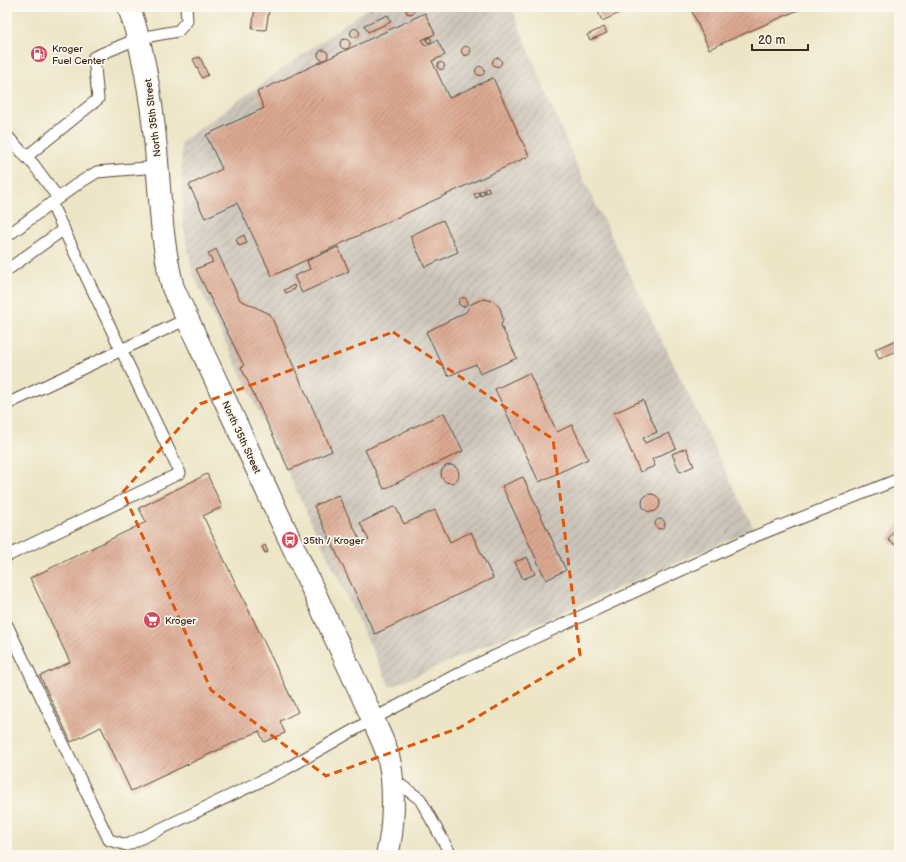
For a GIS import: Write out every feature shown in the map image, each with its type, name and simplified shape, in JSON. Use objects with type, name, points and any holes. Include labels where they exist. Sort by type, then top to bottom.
[{"type":"street","name":"North 35th Street","points":[[128,7],[139,38],[150,92],[165,252],[173,288],[373,719],[389,760],[393,809],[391,840],[387,855]]},
{"type":"lane","points":[[26,157],[98,99],[94,57],[139,38],[178,31],[187,21],[186,7]]},
{"type":"lane","points":[[7,136],[26,157],[55,201],[64,229],[180,473],[7,556]]},
{"type":"lane","points":[[7,236],[97,172],[158,167]]},
{"type":"lane","points":[[7,270],[64,229]]},
{"type":"lane","points":[[7,404],[187,319]]},
{"type":"lane","points":[[7,625],[109,840],[127,845],[286,769],[373,719],[467,669],[753,537],[899,479]]},
{"type":"lane","points":[[390,778],[420,799],[451,855]]},
{"type":"highlighted area","points":[[393,332],[553,439],[580,655],[459,728],[326,776],[211,690],[123,492],[200,404]]},
{"type":"shaded area","points":[[369,7],[511,7],[575,162],[754,529],[390,687],[193,274],[183,225],[181,142]]},
{"type":"building","points":[[408,6],[412,6],[414,10],[412,14],[408,14],[406,12],[406,8]]},
{"type":"building","points":[[596,7],[633,7],[602,21]]},
{"type":"building","points":[[690,7],[805,7],[709,49]]},
{"type":"building","points":[[255,8],[269,10],[266,30],[252,29]]},
{"type":"building","points":[[425,13],[435,34],[422,40],[425,46],[437,40],[445,55],[432,61],[449,98],[493,78],[529,156],[272,276],[237,203],[205,218],[189,185],[222,169],[206,135],[264,108],[257,92]]},
{"type":"building","points":[[388,15],[391,22],[368,32],[364,25]]},
{"type":"building","points":[[604,27],[607,33],[590,40],[587,35]]},
{"type":"building","points":[[355,28],[360,33],[355,38],[350,33]]},
{"type":"building","points":[[429,37],[432,40],[429,43],[426,40]]},
{"type":"building","points":[[343,39],[347,39],[349,40],[349,48],[343,49],[340,46],[340,42]]},
{"type":"building","points":[[466,46],[471,51],[466,56],[461,51]]},
{"type":"building","points":[[321,50],[325,50],[328,55],[325,60],[321,60],[318,57],[318,53]]},
{"type":"building","points":[[200,57],[208,75],[202,78],[193,59]]},
{"type":"building","points":[[497,57],[502,62],[497,67],[492,62]]},
{"type":"building","points":[[441,62],[444,63],[444,69],[441,70],[438,69],[437,66],[438,63]]},
{"type":"building","points":[[478,67],[482,67],[484,71],[482,75],[478,75],[476,73],[476,69]]},
{"type":"building","points":[[488,187],[490,191],[486,193],[484,189]]},
{"type":"building","points":[[483,190],[485,194],[481,196],[479,192]]},
{"type":"building","points":[[478,192],[480,196],[476,198],[474,194]]},
{"type":"building","points":[[443,220],[458,252],[425,267],[410,236]]},
{"type":"building","points":[[244,235],[247,243],[239,246],[236,239]]},
{"type":"building","points":[[338,247],[349,271],[302,293],[294,276],[310,269],[307,261]]},
{"type":"building","points":[[216,249],[240,300],[270,314],[332,451],[289,470],[241,367],[244,366],[196,269],[213,262],[208,254]]},
{"type":"building","points":[[294,285],[295,289],[286,293],[284,290]]},
{"type":"building","points":[[463,297],[468,302],[463,307],[458,302]]},
{"type":"building","points":[[483,299],[494,301],[500,308],[503,319],[501,326],[517,358],[480,374],[476,364],[448,376],[426,332],[466,312],[471,304]]},
{"type":"building","points":[[899,339],[899,350],[879,359],[875,349]]},
{"type":"building","points":[[529,373],[557,432],[572,425],[588,459],[539,482],[495,389]]},
{"type":"building","points":[[643,400],[657,432],[643,438],[645,443],[669,433],[676,448],[652,459],[655,466],[640,472],[614,413]]},
{"type":"building","points":[[444,413],[463,451],[384,489],[365,450]]},
{"type":"building","points":[[686,448],[694,466],[680,472],[672,454]]},
{"type":"building","points":[[446,465],[454,465],[459,470],[457,481],[454,483],[446,483],[441,478],[441,470]]},
{"type":"building","name":"Kroger","points":[[207,474],[222,507],[203,516],[298,712],[280,721],[285,733],[264,742],[259,731],[131,791],[101,727],[71,742],[40,676],[70,662],[30,578],[146,522],[139,508]]},
{"type":"building","points":[[523,477],[566,570],[546,580],[502,486]]},
{"type":"building","points":[[651,494],[657,497],[660,503],[657,509],[651,512],[645,509],[642,503],[645,497]]},
{"type":"building","points":[[338,495],[362,544],[369,540],[360,523],[395,506],[404,524],[435,510],[450,542],[471,532],[493,578],[375,634],[314,506]]},
{"type":"building","points":[[660,519],[665,524],[660,529],[655,524]]},
{"type":"building","points":[[899,522],[899,547],[888,540]]},
{"type":"building","points":[[265,545],[268,552],[265,553],[262,547]]},
{"type":"building","points":[[527,557],[535,574],[523,579],[515,562]]},
{"type":"place","name":"Kroger Fuel Center","points":[[39,54]]},
{"type":"place","name":"35th / Kroger","points":[[290,540]]},
{"type":"place","name":"Kroger","points":[[152,620]]}]
